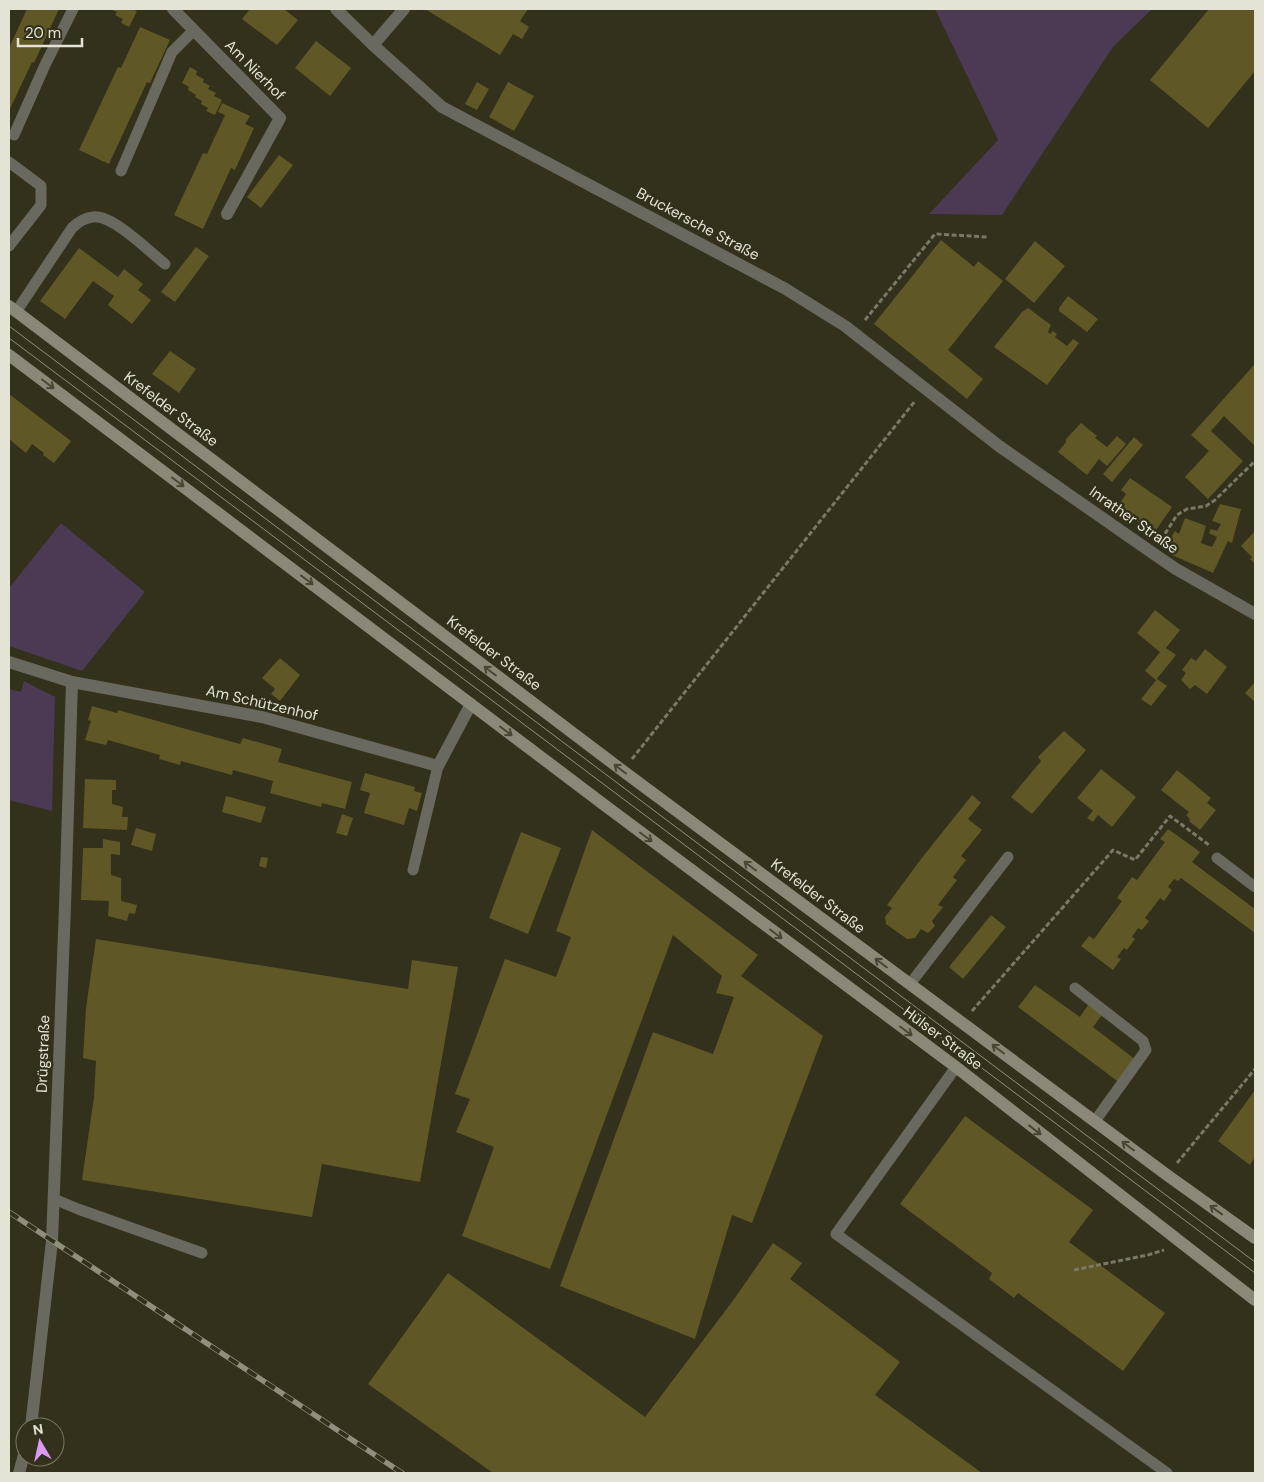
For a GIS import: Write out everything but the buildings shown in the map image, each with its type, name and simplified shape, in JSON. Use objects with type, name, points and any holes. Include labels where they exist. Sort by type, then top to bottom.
[{"type":"street","name":"Am Nierhof","points":[[173,9],[280,118],[227,214]]},
{"type":"street","name":"Bruckersche Straße","points":[[336,9],[442,107],[784,288],[845,326],[999,446]]},
{"type":"street","points":[[373,45],[404,9]]},
{"type":"street","name":"Krefelder Straße","points":[[13,309],[623,771],[962,1023]]},
{"type":"street","points":[[9,355],[471,704],[438,766]]},
{"type":"street","name":"Inrather Straße","points":[[999,446],[1176,570],[1255,614]]},
{"type":"street","name":"Am Schützenhof","points":[[9,662],[72,682],[262,717],[438,766]]},
{"type":"street","name":"Drügstraße","points":[[32,1417],[52,1241],[66,906],[72,682]]},
{"type":"street","name":"Hülser Straße","points":[[471,704],[606,807],[956,1067],[1255,1300]]},
{"type":"street","name":"Hülser Straße","points":[[962,1023],[1255,1238]]},
{"type":"lane","points":[[14,135],[45,65],[73,9]]},
{"type":"lane","points":[[121,171],[172,52],[193,31]]},
{"type":"lane","points":[[9,162],[41,186],[41,205],[9,246]]},
{"type":"lane","points":[[13,309],[72,228],[82,220],[95,216],[117,225],[165,264]]},
{"type":"lane","points":[[413,870],[438,766]]},
{"type":"lane","points":[[910,984],[1008,857]]},
{"type":"lane","points":[[1218,858],[1255,887]]},
{"type":"lane","points":[[1075,988],[1143,1040],[1146,1050],[1095,1121]]},
{"type":"lane","points":[[956,1067],[836,1234],[1167,1473]]},
{"type":"lane","points":[[54,1198],[78,1209],[202,1253]]},
{"type":"path","points":[[854,334],[935,234],[988,237]]},
{"type":"path","points":[[623,771],[925,389]]},
{"type":"path","points":[[1154,554],[1164,532],[1177,515],[1187,509],[1206,506],[1255,461]]},
{"type":"path","points":[[962,1023],[1113,850],[1136,860],[1170,816],[1208,844],[1218,858]]},
{"type":"path","points":[[1167,1175],[1255,1069]]},
{"type":"path","points":[[1074,1270],[1158,1252]]},
{"type":"shaded area","points":[[935,9],[1152,9],[1113,47],[1002,215],[929,214],[998,140]]},
{"type":"shaded area","points":[[61,523],[145,592],[82,671],[9,646],[9,588]]},
{"type":"shaded area","points":[[24,681],[55,697],[52,811],[9,800],[9,689],[21,692]]},
{"type":"tram line","points":[[9,326],[1255,1262]]},
{"type":"tram line","points":[[9,338],[1255,1273]]},
{"type":"railway","points":[[9,1212],[402,1473]]}]
